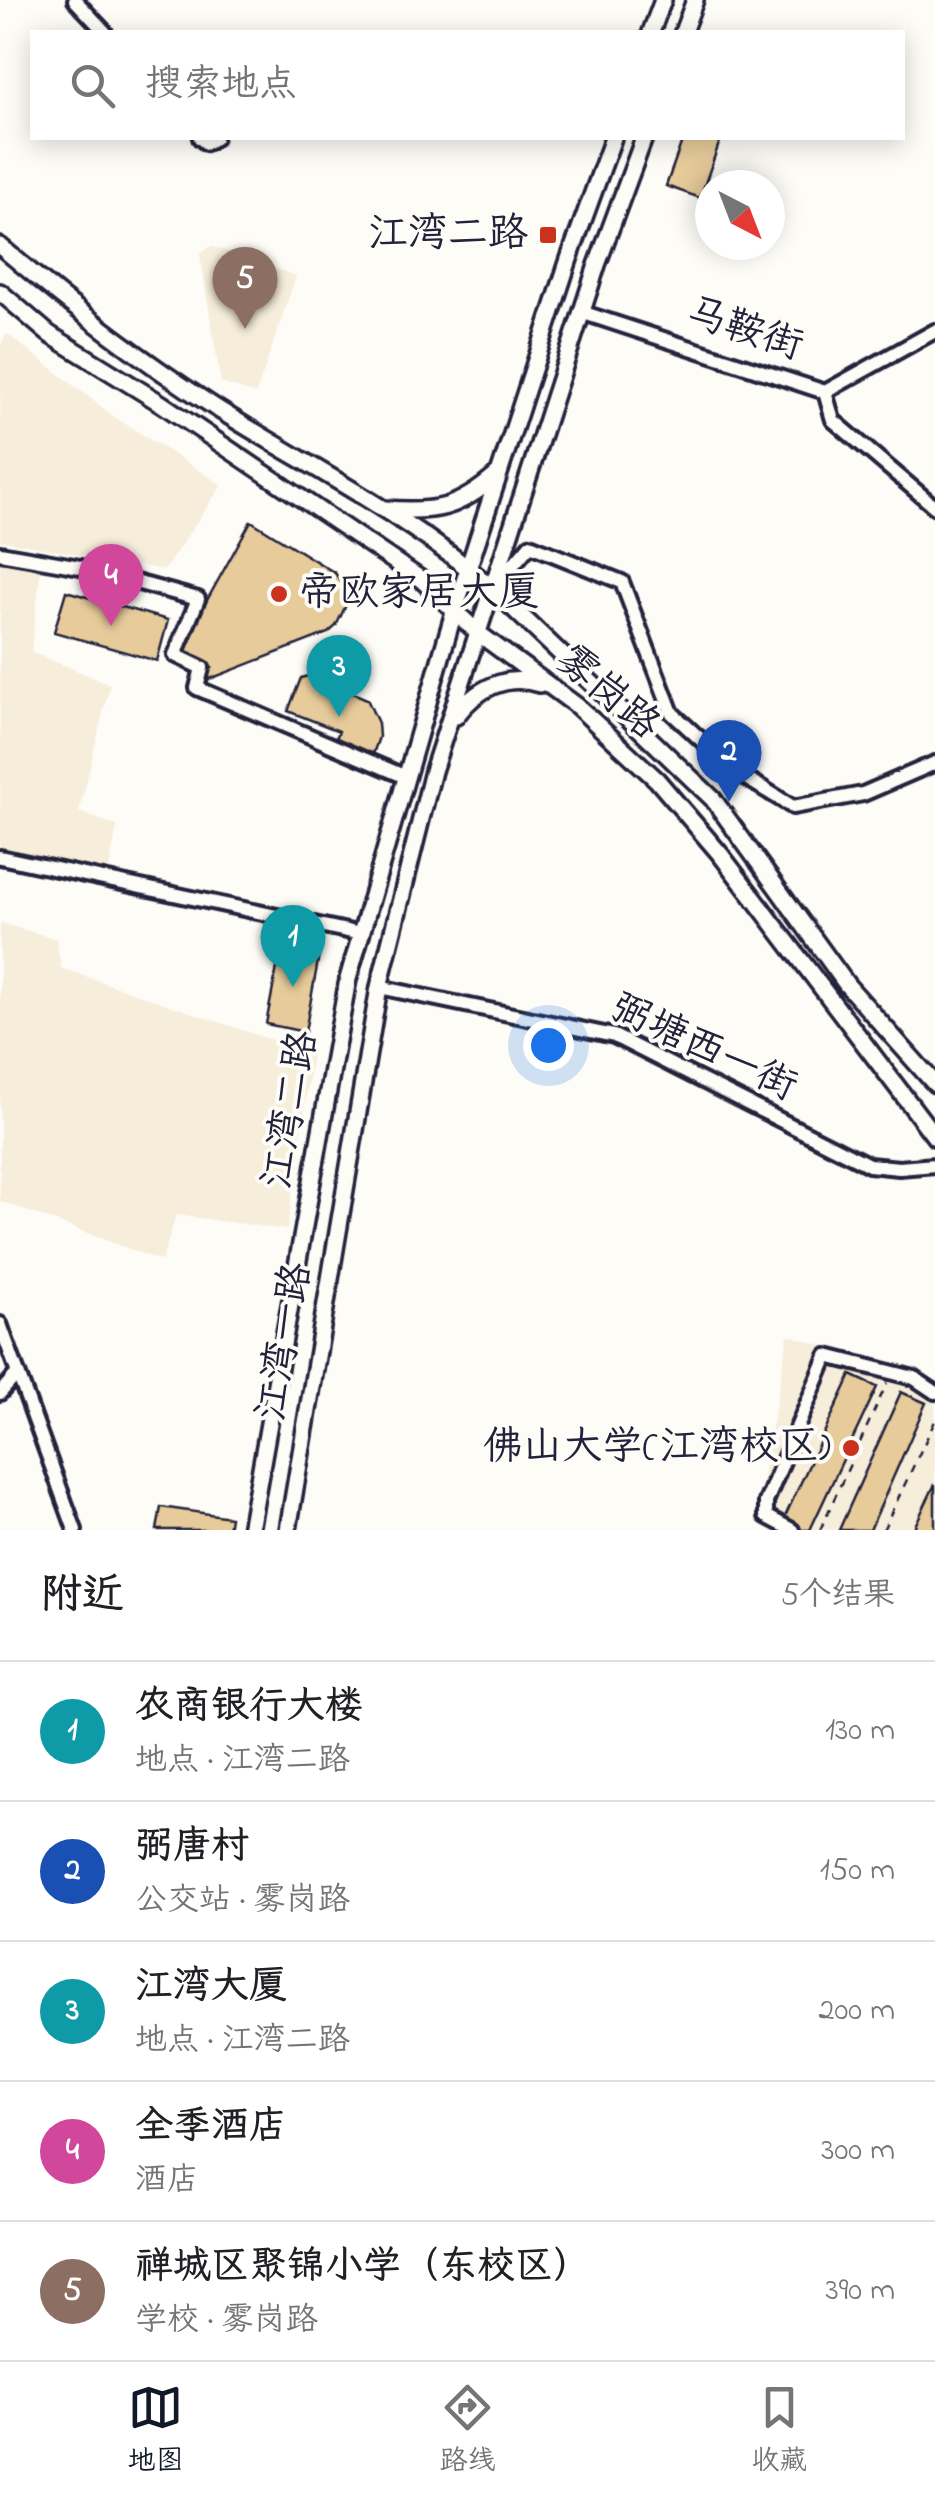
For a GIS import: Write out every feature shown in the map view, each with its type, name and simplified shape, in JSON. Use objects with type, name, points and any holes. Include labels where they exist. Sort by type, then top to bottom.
[{"type":"main road","points":[[652,30],[663,0]]},
{"type":"main road","points":[[684,30],[695,0]]},
{"type":"main road","name":"江湾二路","points":[[250,1530],[348,979],[454,612],[569,259],[612,140]]},
{"type":"main road","points":[[379,988],[433,771],[581,312],[643,140]]},
{"type":"main road","name":"雾岗路","points":[[0,246],[73,308],[212,406],[383,508],[493,589],[713,799],[846,985],[935,1084]]},
{"type":"main road","name":"雾岗路","points":[[0,292],[49,334],[162,404],[422,580],[478,633],[555,689],[657,780],[722,855],[935,1137]]},
{"type":"main road","points":[[383,508],[426,512],[441,508],[470,498],[500,472]]},
{"type":"main road","points":[[447,727],[466,702],[492,685],[522,678],[555,689]]},
{"type":"main road","name":"江湾一路","points":[[288,1530],[379,988]]},
{"type":"street","points":[[75,0],[102,30]]},
{"type":"street","name":"马鞍街","points":[[581,312],[825,392],[935,331]]},
{"type":"street","points":[[825,392],[833,420],[935,507]]},
{"type":"street","points":[[493,589],[530,545],[622,582],[672,713],[735,771],[792,807],[864,794],[935,763]]},
{"type":"street","points":[[0,553],[97,572],[198,599],[175,655],[202,668],[197,688],[406,777]]},
{"type":"street","points":[[0,857],[361,934]]},
{"type":"street","name":"弼塘西一街","points":[[379,988],[614,1036],[869,1165],[935,1165]]},
{"type":"street","points":[[0,1324],[75,1530]]},
{"type":"street","points":[[792,1530],[766,1516],[766,1502],[827,1356],[914,1378],[935,1392]]},
{"type":"street","points":[[0,1393],[17,1374]]},
{"type":"path","points":[[820,1530],[892,1373]]},
{"type":"path","points":[[883,1530],[935,1421]]},
{"type":"shaded area","points":[[211,246],[296,276],[256,394],[221,383],[200,254]]},
{"type":"shaded area","points":[[7,334],[116,418],[222,485],[164,570],[0,540],[0,346]]},
{"type":"shaded area","points":[[0,559],[41,567],[31,652],[110,684],[79,812],[117,826],[109,870],[0,847]]},
{"type":"shaded area","points":[[0,923],[56,939],[61,968],[312,1054],[287,1230],[176,1215],[162,1261],[0,1201]]},
{"type":"shaded area","name":"佛山大学(江湾校区)","points":[[788,1335],[935,1380],[935,1530],[780,1530],[756,1517]]},
{"type":"building","points":[[682,140],[720,140],[710,170],[695,170],[695,196],[666,186]]},
{"type":"building","name":"帝欧家居大厦","points":[[251,521],[335,573],[348,601],[336,626],[328,633],[210,679],[206,673],[212,668],[180,649]]},
{"type":"building","points":[[66,591],[168,620],[157,661],[54,632]]},
{"type":"building","points":[[311,675],[367,699],[378,723],[379,737],[372,757],[334,744],[339,731],[288,711],[301,678]]},
{"type":"building","points":[[282,942],[320,950],[305,1032],[266,1024]]},
{"type":"building","points":[[851,1375],[877,1387],[810,1530],[798,1530],[782,1523]]},
{"type":"building","points":[[901,1392],[926,1403],[870,1530],[839,1530]]},
{"type":"building","points":[[935,1484],[935,1530],[913,1530]]},
{"type":"building","points":[[161,1507],[230,1517],[228,1530],[157,1530]]},
{"type":"place","name":"江湾二路","points":[[548,235]]},
{"type":"place","name":"禅城区聚锦小学（东校区）","points":[[245,329]]},
{"type":"place","name":"帝欧家居大厦","points":[[279,594]]},
{"type":"place","name":"全季酒店","points":[[111,626]]},
{"type":"place","name":"江湾大厦","points":[[339,717]]},
{"type":"place","name":"弼唐村","points":[[729,802]]},
{"type":"place","name":"农商银行大楼","points":[[293,987]]},
{"type":"place","name":"佛山大学(江湾校区)","points":[[851,1448]]}]
